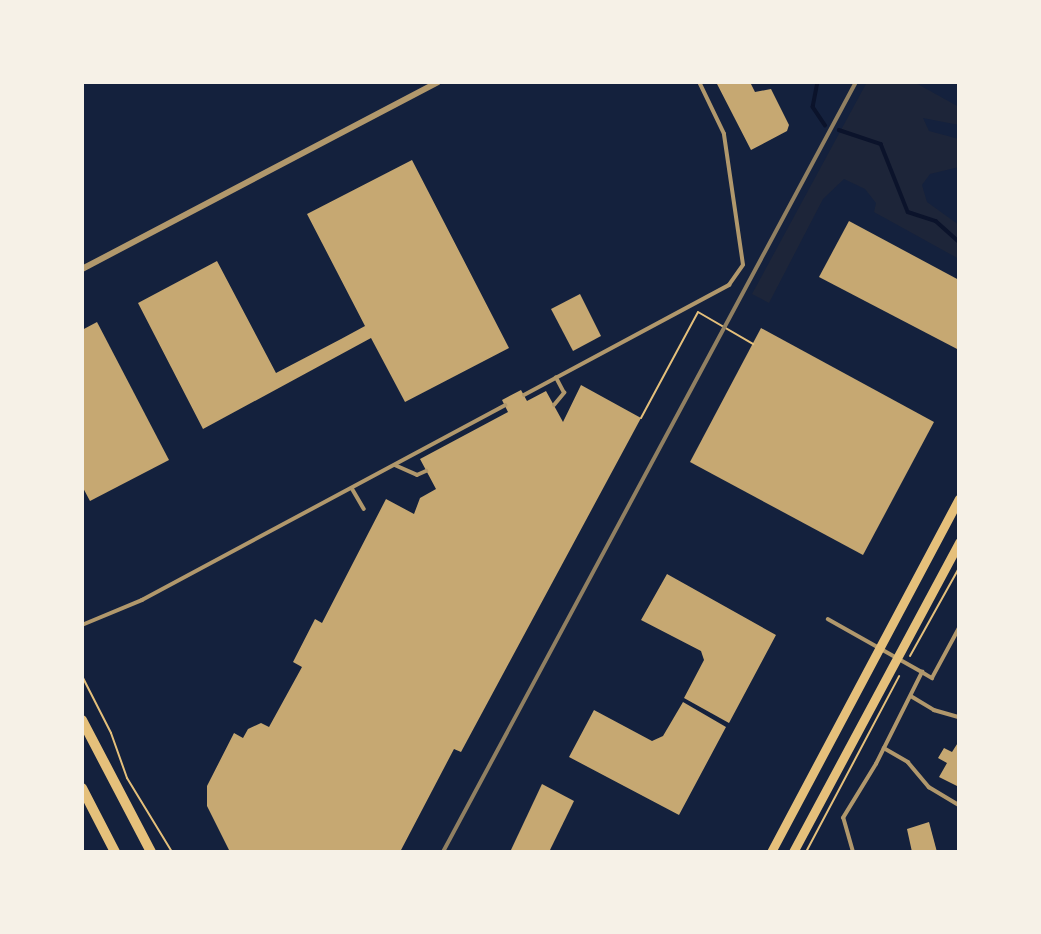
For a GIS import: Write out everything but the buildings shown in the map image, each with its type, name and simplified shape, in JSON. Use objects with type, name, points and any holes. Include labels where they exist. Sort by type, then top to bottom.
[{"type":"main road","points":[[771,852],[959,499]]},
{"type":"main road","points":[[793,852],[902,660],[959,542]]},
{"type":"main road","points":[[82,720],[151,852]]},
{"type":"main road","points":[[82,788],[115,852]]},
{"type":"street","points":[[82,269],[438,82]]},
{"type":"lane","points":[[524,395],[729,285],[743,265],[724,134],[699,82]]},
{"type":"lane","points":[[554,405],[564,393],[556,379]]},
{"type":"lane","points":[[82,625],[114,614],[505,405]]},
{"type":"lane","points":[[395,465],[417,475],[426,471]]},
{"type":"lane","points":[[352,488],[364,509]]},
{"type":"lane","points":[[828,619],[932,678],[959,628]]},
{"type":"lane","points":[[853,852],[843,818],[884,748],[922,672]]},
{"type":"lane","points":[[911,696],[934,710],[959,717]]},
{"type":"lane","points":[[884,748],[908,762],[929,787],[959,805]]},
{"type":"path","points":[[641,418],[698,312],[753,344]]},
{"type":"path","points":[[806,852],[902,660],[959,568]]},
{"type":"path","points":[[82,676],[111,733],[127,778],[172,852]]},
{"type":"shaded area","points":[[867,82],[914,82],[959,107],[959,125],[923,118],[929,131],[959,139],[959,167],[930,174],[922,185],[927,202],[959,225],[959,259],[874,212],[876,203],[865,189],[844,179],[823,199],[769,303],[752,294]]},
{"type":"waterway","points":[[818,82],[813,107],[825,125]]},
{"type":"waterway","points":[[839,130],[881,144],[908,212],[936,221],[959,242]]},
{"type":"railway","points":[[443,852],[856,82]]}]
